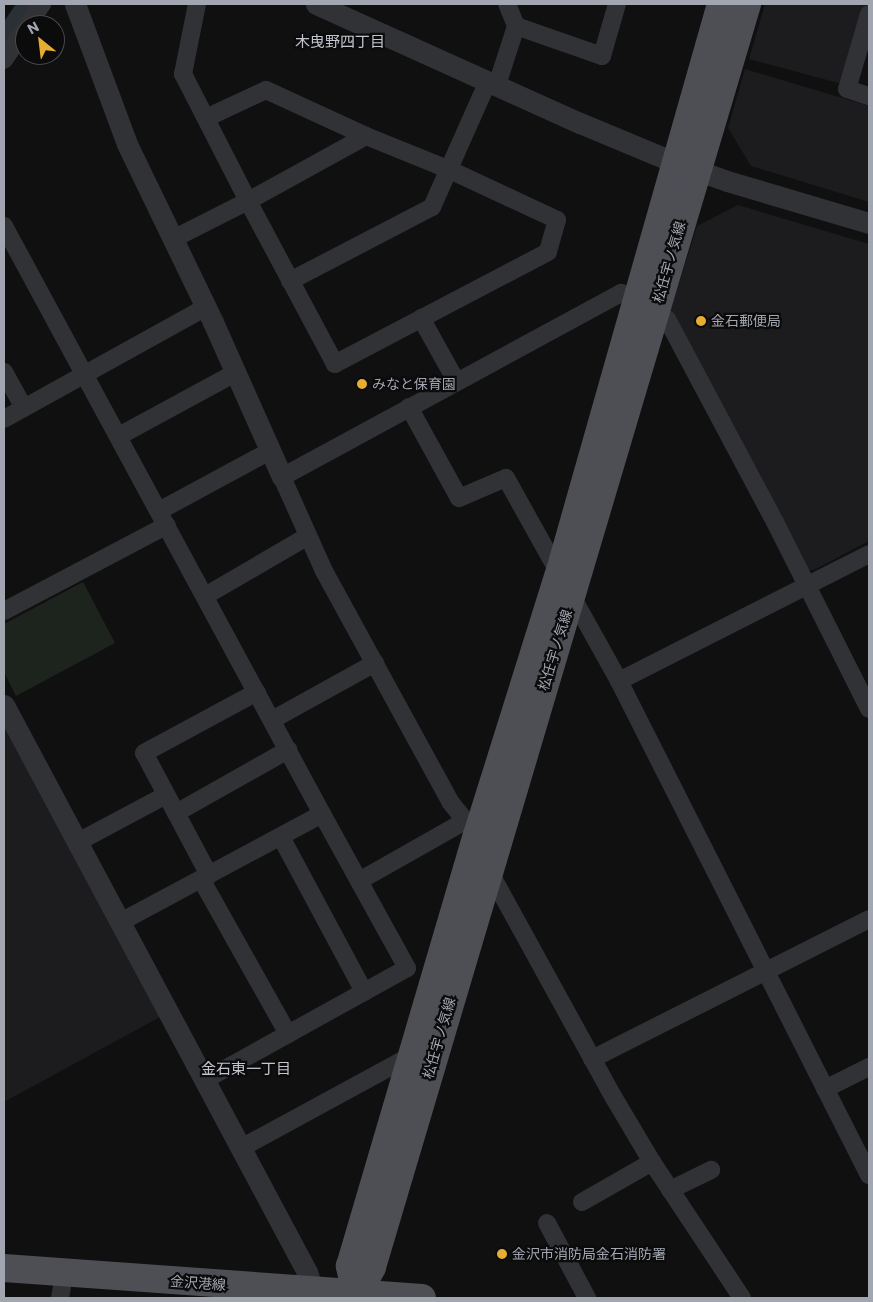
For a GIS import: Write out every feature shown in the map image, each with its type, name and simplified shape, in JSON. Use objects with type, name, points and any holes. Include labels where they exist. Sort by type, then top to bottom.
[{"type":"main road","name":"松任宇ノ気線","points":[[355,1296],[350,1266],[488,870],[572,596],[646,306],[686,166],[721,4]]},
{"type":"main road","name":"松任宇ノ気線","points":[[686,166],[747,4]]},
{"type":"main road","name":"松任宇ノ気線","points":[[422,1057],[471,828],[559,571],[646,306]]},
{"type":"main road","name":"金沢港線","points":[[4,1268],[313,1295],[422,1298]]},
{"type":"main road","name":"金沢港線","points":[[4,1281],[61,1292],[173,1298]]},
{"type":"street","points":[[35,15],[42,4]]},
{"type":"street","points":[[75,4],[127,144],[206,307],[324,571],[451,803],[471,828],[488,870],[592,1059],[652,1162],[742,1298]]},
{"type":"street","points":[[197,4],[183,74],[248,201],[335,364],[548,252],[557,220],[450,170],[366,136],[266,90],[206,118]]},
{"type":"street","points":[[316,4],[492,83],[686,166],[728,181],[869,223]]},
{"type":"street","points":[[290,281],[432,207],[492,83],[516,26],[507,4]]},
{"type":"street","points":[[516,26],[602,56],[617,4]]},
{"type":"street","points":[[869,14],[847,89],[869,96]]},
{"type":"street","points":[[4,60],[15,44]]},
{"type":"street","points":[[173,239],[248,201],[366,136]]},
{"type":"street","points":[[4,226],[407,968],[205,1080]]},
{"type":"street","points":[[282,477],[456,380],[621,293],[667,320],[775,522],[869,710]]},
{"type":"street","points":[[4,419],[206,307]]},
{"type":"street","points":[[421,318],[456,380]]},
{"type":"street","points":[[4,372],[24,408]]},
{"type":"street","points":[[119,436],[235,372]]},
{"type":"street","points":[[409,407],[458,498],[506,478],[619,681],[825,1089],[862,1144],[869,1175]]},
{"type":"street","points":[[4,612],[163,518],[270,451]]},
{"type":"street","points":[[205,596],[308,536]]},
{"type":"street","points":[[619,681],[869,554]]},
{"type":"street","points":[[272,720],[374,663]]},
{"type":"street","points":[[257,692],[144,753],[176,813],[205,877],[288,1034]]},
{"type":"street","points":[[4,705],[307,1272],[313,1295]]},
{"type":"street","points":[[176,813],[288,750]]},
{"type":"street","points":[[78,842],[166,795]]},
{"type":"street","points":[[121,922],[322,814]]},
{"type":"street","points":[[359,880],[471,828]]},
{"type":"street","points":[[281,837],[364,992]]},
{"type":"street","points":[[592,1059],[869,919]]},
{"type":"street","points":[[241,1148],[422,1057]]},
{"type":"street","points":[[825,1089],[869,1067]]},
{"type":"street","points":[[582,1202],[652,1162]]},
{"type":"street","points":[[670,1190],[711,1170]]},
{"type":"street","points":[[547,1223],[587,1298]]},
{"type":"shaded area","points":[[765,4],[865,4],[842,84],[749,59]]},
{"type":"shaded area","points":[[745,69],[869,106],[869,202],[751,166],[728,128]]},
{"type":"shaded area","points":[[738,205],[869,244],[869,541],[814,570],[808,570],[670,312],[697,226]]},
{"type":"shaded area","points":[[83,582],[115,643],[16,696],[4,672],[4,624]]},
{"type":"shaded area","points":[[4,725],[160,1017],[4,1102]]},
{"type":"waterway","points":[[4,44],[32,4]]},
{"type":"place","name":"金石郵便局","points":[[701,321]]},
{"type":"place","name":"みなと保育園","points":[[362,384]]},
{"type":"place","name":"金沢市消防局金石消防署","points":[[502,1254]]},
{"type":"district","name":"木曳野四丁目","points":[[340,42]]},
{"type":"district","name":"金石東一丁目","points":[[246,1069]]}]
